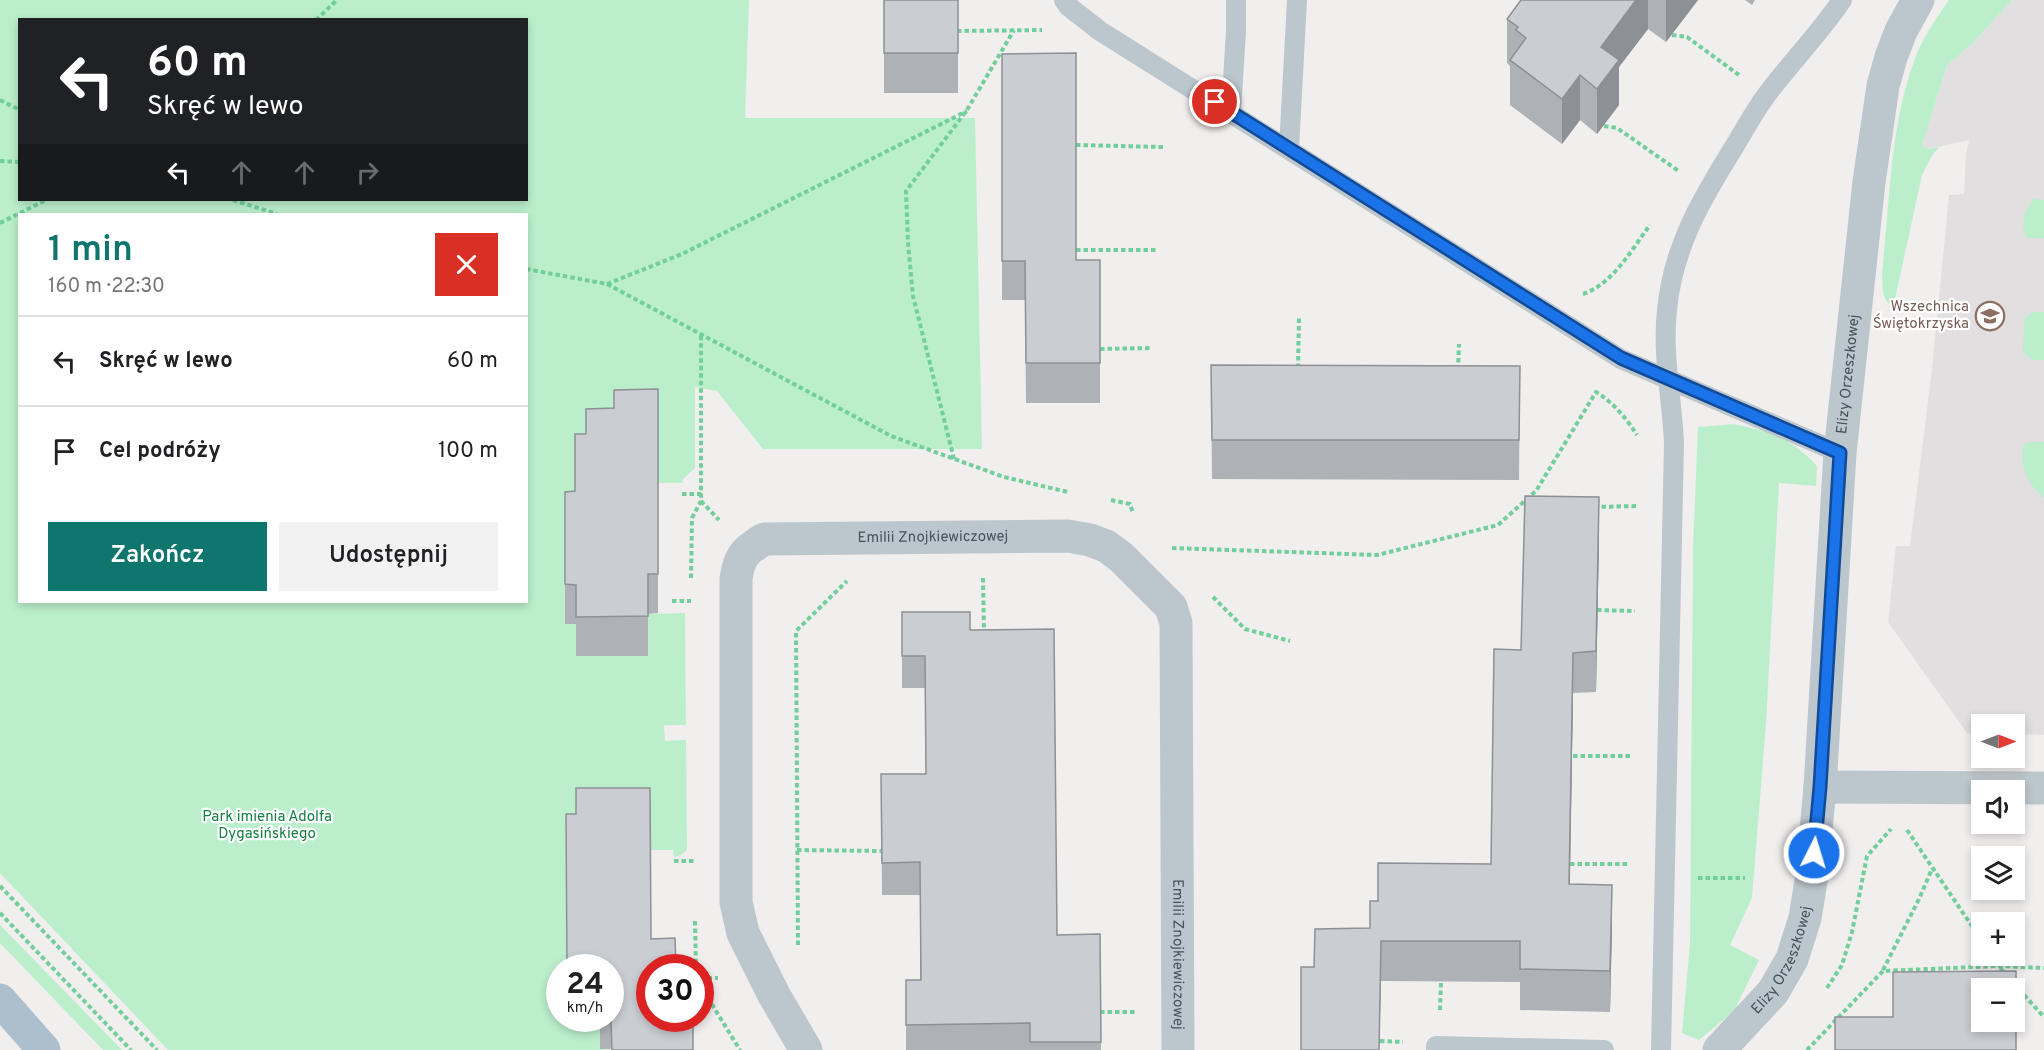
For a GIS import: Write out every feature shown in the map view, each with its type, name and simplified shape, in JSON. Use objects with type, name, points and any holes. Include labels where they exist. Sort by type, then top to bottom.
[{"type":"main road","points":[[0,1000],[41,1044]]},
{"type":"street","name":"Elizy Orzeszkowej","points":[[1719,1050],[1773,992],[1792,959],[1804,918],[1812,875],[1820,787],[1840,453],[1863,228],[1883,86],[1901,31],[1918,0]]},
{"type":"street","name":"Emilii Znojkiewiczowej","points":[[806,1050],[774,995],[743,933],[735,902],[735,579],[738,564],[747,550],[764,539],[1068,536],[1106,546],[1121,557],[1171,607],[1176,623],[1179,1050]]},
{"type":"street","points":[[1820,787],[2044,788]]},
{"type":"lane","points":[[1064,0],[1068,6],[1097,29],[1621,358],[1840,453]]},
{"type":"lane","points":[[1231,112],[1236,0]]},
{"type":"lane","points":[[1289,149],[1297,0]]},
{"type":"lane","points":[[1661,1050],[1674,443],[1665,336],[1672,277],[1680,248],[1706,192],[1767,95],[1842,0]]},
{"type":"lane","points":[[1436,1050],[1436,1046],[1604,1050]]},
{"type":"path","points":[[318,18],[337,0]]},
{"type":"path","points":[[957,31],[1097,29]]},
{"type":"path","points":[[954,459],[913,296],[906,191],[967,110],[1014,30]]},
{"type":"path","points":[[1672,35],[1687,37],[1767,95]]},
{"type":"path","points":[[0,100],[18,109]]},
{"type":"path","points":[[607,284],[682,254],[967,110]]},
{"type":"path","points":[[1604,126],[1617,128],[1706,192]]},
{"type":"path","points":[[1076,145],[1163,147]]},
{"type":"path","points":[[0,161],[18,162]]},
{"type":"path","points":[[20,213],[44,201]]},
{"type":"path","points":[[236,201],[274,213]]},
{"type":"path","points":[[0,223],[18,214]]},
{"type":"path","points":[[1579,295],[1592,291],[1608,279],[1657,216]]},
{"type":"path","points":[[1076,250],[1157,250]]},
{"type":"path","points":[[528,269],[607,284],[891,436],[1004,477],[1078,494]]},
{"type":"path","points":[[1298,373],[1299,318]]},
{"type":"path","points":[[1458,375],[1459,344]]},
{"type":"path","points":[[1100,349],[1152,348]]},
{"type":"path","points":[[1161,547],[1377,555],[1498,525],[1536,491],[1596,392],[1621,412],[1640,441]]},
{"type":"path","points":[[682,494],[701,494]]},
{"type":"path","points":[[1109,500],[1130,504],[1134,518]]},
{"type":"path","points":[[1583,507],[1640,506]]},
{"type":"path","points":[[1515,509],[1526,509]]},
{"type":"path","points":[[983,571],[984,638]]},
{"type":"path","points":[[798,952],[796,631],[853,575]]},
{"type":"path","points":[[1207,591],[1245,629],[1290,641]]},
{"type":"path","points":[[672,601],[691,601]]},
{"type":"path","points":[[1597,610],[1640,612]]},
{"type":"path","points":[[1573,756],[1638,756]]},
{"type":"path","points":[[1884,786],[1896,814],[1971,925]]},
{"type":"path","points":[[797,850],[881,850]]},
{"type":"path","points":[[674,861],[694,861]]},
{"type":"path","points":[[1570,864],[1636,864]]},
{"type":"path","points":[[1807,1050],[1883,971],[1932,868]]},
{"type":"path","points":[[1665,878],[1745,878]]},
{"type":"path","points":[[0,885],[157,1050]]},
{"type":"path","points":[[0,913],[131,1050]]},
{"type":"path","points":[[1883,971],[1998,966],[2044,968]]},
{"type":"path","points":[[1998,966],[2006,974]]},
{"type":"path","points":[[1440,1014],[1441,981]]},
{"type":"path","points":[[2025,996],[2044,1017]]},
{"type":"path","points":[[714,1008],[740,1050]]},
{"type":"path","points":[[1100,1012],[1144,1011]]},
{"type":"path","points":[[1380,1041],[1414,1042]]},
{"type":"shaded area","name":"Wszechnica Świętokrzyska","points":[[2012,0],[2044,0],[2044,735],[2025,734],[2025,714],[1971,714],[1971,733],[1967,733],[1888,622],[1896,546],[1910,546],[1932,369],[1949,195],[1964,194],[1969,140],[1929,149],[1922,146],[1947,65],[1971,45]]},
{"type":"green space","name":"Park imienia Adolfa Dygasińskiego","points":[[0,0],[749,0],[745,118],[975,118],[982,449],[763,449],[717,391],[695,387],[695,468],[683,479],[682,483],[658,483],[658,429],[575,531],[565,624],[576,624],[576,656],[648,656],[648,614],[685,613],[686,725],[664,725],[665,741],[686,740],[687,850],[674,857],[673,850],[650,850],[566,841],[567,954],[546,954],[546,1032],[600,1032],[600,1049],[611,1050],[168,1050],[0,873]]},
{"type":"green space","points":[[1949,0],[2012,0],[1971,45],[1947,65],[1922,146],[1929,149],[1939,147],[1922,175],[1895,299],[1890,305],[1884,295],[1882,273],[1896,132],[1909,77],[1918,51],[1928,31]]},
{"type":"green space","points":[[2033,199],[2044,200],[2044,238],[2027,238],[2023,232],[2025,212]]},
{"type":"green space","points":[[2032,312],[2044,312],[2044,360],[2032,360],[2023,352],[2024,319]]},
{"type":"green space","points":[[1734,424],[1770,433],[1798,449],[1817,466],[1816,486],[1779,483],[1766,723],[1752,898],[1730,945],[1759,960],[1734,1011],[1699,1040],[1682,1033],[1690,943],[1693,547],[1698,427]]},
{"type":"green space","points":[[2044,442],[2044,498],[2033,487],[2023,467],[2022,452],[2024,444]]},
{"type":"green space","points":[[0,925],[122,1050],[103,1050],[0,943]]},
{"type":"building","points":[[884,0],[958,0],[958,53],[884,53]]},
{"type":"building","points":[[1521,0],[1636,0],[1601,47],[1619,60],[1597,89],[1580,75],[1562,99],[1510,60],[1526,38],[1516,30],[1518,27],[1507,19]]},
{"type":"building","points":[[1076,53],[1076,260],[1100,260],[1100,363],[1026,363],[1025,261],[1002,261],[1002,54]]},
{"type":"building","points":[[1211,365],[1520,366],[1519,440],[1212,440]]},
{"type":"building","points":[[658,389],[658,574],[648,574],[648,616],[576,617],[576,585],[565,584],[565,492],[575,491],[575,434],[586,434],[586,409],[614,408],[614,390]]},
{"type":"building","points":[[1525,496],[1599,497],[1596,651],[1573,653],[1569,884],[1612,885],[1610,971],[1520,969],[1520,941],[1381,941],[1379,1050],[1301,1050],[1301,967],[1314,967],[1315,929],[1370,928],[1370,901],[1378,901],[1378,863],[1491,864],[1494,649],[1521,650]]},
{"type":"building","points":[[902,612],[970,612],[970,630],[1054,629],[1057,935],[1100,934],[1101,1042],[1030,1042],[1030,1023],[906,1025],[906,980],[921,980],[920,862],[882,863],[881,774],[926,774],[925,656],[902,656]]},
{"type":"building","points":[[576,788],[650,788],[651,939],[675,938],[676,954],[636,954],[636,1032],[693,1032],[693,1050],[612,1050],[611,1032],[624,1032],[624,954],[567,954],[566,814],[576,814]]},
{"type":"building","points":[[2016,971],[2016,978],[1971,978],[1971,1032],[2016,1032],[2016,1050],[1835,1050],[1835,1017],[1893,1017],[1893,972]]},
{"type":"place","name":"Wszechnica Świętokrzyska","points":[[1990,316]]},
{"type":"route","points":[[1215,102],[1621,358],[1840,453],[1814,853]]}]
